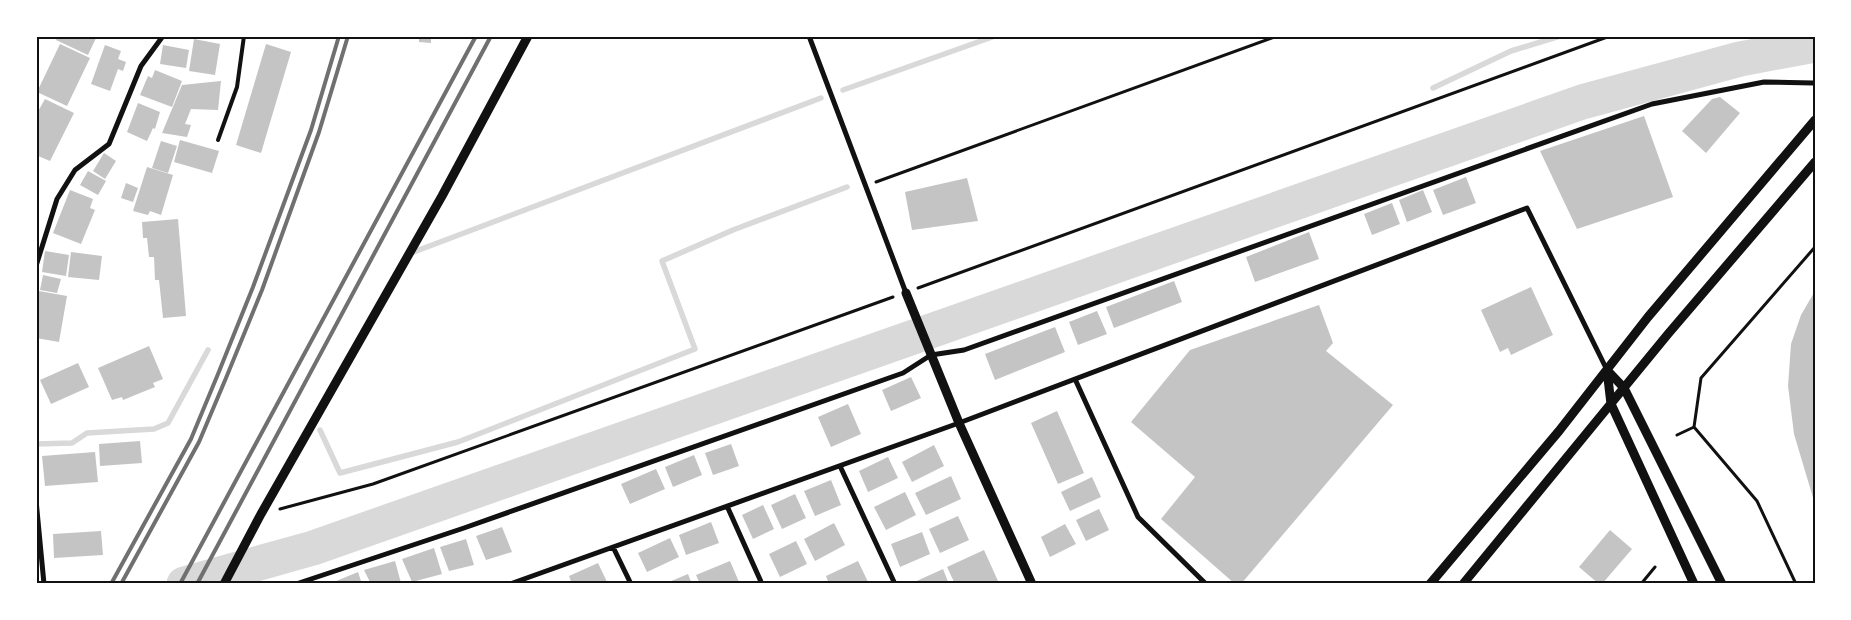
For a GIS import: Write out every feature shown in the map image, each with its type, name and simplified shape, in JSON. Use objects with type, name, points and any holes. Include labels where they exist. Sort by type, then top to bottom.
[{"type":"street","points":[[36,266],[57,199],[75,170],[109,144],[141,66],[163,36]]},
{"type":"street","points":[[224,584],[442,196],[528,36]]},
{"type":"street","points":[[809,36],[907,296],[958,423],[1032,584]]},
{"type":"street","points":[[296,584],[464,528],[903,373],[930,353],[964,350],[1652,104],[1764,82],[1813,83]]},
{"type":"street","points":[[1430,584],[1558,432],[1648,317],[1815,120]]},
{"type":"street","points":[[1463,584],[1624,388],[1815,162]]},
{"type":"street","points":[[510,584],[958,423],[1527,208],[1607,370],[1624,388],[1722,584]]},
{"type":"street","points":[[1607,370],[1611,404],[1694,584]]},
{"type":"street","points":[[1075,379],[1138,516],[1206,584]]},
{"type":"street","points":[[840,466],[895,584]]},
{"type":"street","points":[[36,500],[38,548],[44,584]]},
{"type":"street","points":[[726,506],[762,584]]},
{"type":"street","points":[[613,547],[631,584]]},
{"type":"lane","points":[[218,140],[237,87],[244,36]]},
{"type":"path","points":[[866,186],[1277,36]]},
{"type":"path","points":[[259,519],[373,484],[907,296],[1610,36]]},
{"type":"path","points":[[1796,584],[1757,501],[1694,426],[1702,378],[1815,247]]},
{"type":"path","points":[[1677,435],[1694,426]]},
{"type":"path","points":[[1641,584],[1655,567]]},
{"type":"building","points":[[58,36],[97,36],[88,55],[56,40]]},
{"type":"building","points":[[419,36],[431,36],[431,43],[419,42]]},
{"type":"building","points":[[194,39],[220,44],[215,75],[189,71]]},
{"type":"building","points":[[60,44],[90,58],[67,106],[37,92]]},
{"type":"building","points":[[266,44],[291,52],[261,153],[236,145]]},
{"type":"building","points":[[105,45],[121,51],[118,59],[126,62],[123,71],[118,69],[110,91],[91,84]]},
{"type":"building","points":[[163,45],[189,50],[186,68],[160,64]]},
{"type":"building","points":[[155,70],[182,81],[172,107],[140,95],[148,76],[152,78]]},
{"type":"building","points":[[221,81],[218,110],[191,109],[185,124],[191,125],[187,137],[162,133],[182,85]]},
{"type":"building","points":[[1720,97],[1740,113],[1706,153],[1682,131],[1712,99]]},
{"type":"building","points":[[45,99],[74,113],[50,161],[36,155],[36,115]]},
{"type":"building","points":[[138,103],[160,112],[155,129],[153,128],[147,141],[127,132]]},
{"type":"building","points":[[1644,116],[1673,197],[1577,229],[1540,151]]},
{"type":"building","points":[[180,140],[219,151],[212,173],[174,162]]},
{"type":"building","points":[[161,141],[177,146],[168,173],[152,168]]},
{"type":"building","points":[[104,153],[116,161],[105,179],[93,171]]},
{"type":"building","points":[[147,167],[173,175],[161,215],[150,211],[148,215],[133,211]]},
{"type":"building","points":[[88,171],[106,181],[98,195],[80,185]]},
{"type":"building","points":[[1466,177],[1476,203],[1443,215],[1433,190]]},
{"type":"building","points":[[967,178],[978,221],[912,230],[905,192]]},
{"type":"building","points":[[126,183],[138,188],[133,202],[121,198]]},
{"type":"building","points":[[70,190],[93,199],[90,208],[95,210],[81,244],[53,233]]},
{"type":"building","points":[[1423,190],[1432,212],[1407,222],[1399,200]]},
{"type":"building","points":[[1392,203],[1400,224],[1372,235],[1364,214]]},
{"type":"building","points":[[178,219],[186,316],[163,318],[159,280],[155,280],[154,257],[149,257],[147,238],[143,238],[142,222]]},
{"type":"building","points":[[1309,232],[1319,259],[1255,282],[1246,257]]},
{"type":"building","points":[[45,251],[69,255],[66,276],[42,272]]},
{"type":"building","points":[[71,252],[102,256],[99,280],[68,277]]},
{"type":"building","points":[[43,275],[61,279],[57,293],[40,290]]},
{"type":"building","points":[[1174,281],[1182,302],[1114,328],[1106,307]]},
{"type":"building","points":[[1531,287],[1553,335],[1511,355],[1508,348],[1500,352],[1481,310]]},
{"type":"building","points":[[39,291],[67,296],[59,342],[36,338],[36,307]]},
{"type":"building","points":[[1815,291],[1814,501],[1794,434],[1788,386],[1791,344],[1801,315]]},
{"type":"building","points":[[1319,305],[1333,343],[1326,351],[1393,405],[1241,584],[1235,584],[1161,519],[1195,477],[1131,422],[1190,350]]},
{"type":"building","points":[[1097,311],[1107,334],[1078,345],[1069,322]]},
{"type":"building","points":[[1055,327],[1065,352],[995,380],[985,354]]},
{"type":"building","points":[[149,346],[163,379],[153,383],[155,387],[123,400],[122,397],[112,400],[98,368]]},
{"type":"building","points":[[78,363],[89,387],[51,404],[40,380]]},
{"type":"building","points":[[911,377],[921,398],[891,411],[882,390]]},
{"type":"building","points":[[848,404],[861,434],[831,447],[818,417]]},
{"type":"building","points":[[1057,411],[1084,473],[1058,484],[1031,423]]},
{"type":"building","points":[[140,441],[142,463],[100,466],[99,444]]},
{"type":"building","points":[[731,444],[739,466],[713,475],[705,453]]},
{"type":"building","points":[[934,445],[944,466],[912,482],[902,462]]},
{"type":"building","points":[[95,452],[98,482],[45,486],[42,456]]},
{"type":"building","points":[[694,455],[702,475],[673,487],[665,467]]},
{"type":"building","points":[[888,457],[898,478],[868,492],[859,471]]},
{"type":"building","points":[[656,469],[665,489],[630,504],[621,484]]},
{"type":"building","points":[[951,476],[961,499],[926,515],[915,493]]},
{"type":"building","points":[[1092,477],[1101,497],[1070,511],[1061,492]]},
{"type":"building","points":[[831,480],[841,505],[815,516],[804,491]]},
{"type":"building","points":[[905,492],[916,515],[886,530],[874,507]]},
{"type":"building","points":[[795,494],[806,518],[782,529],[771,505]]},
{"type":"building","points":[[763,505],[774,529],[753,539],[742,515]]},
{"type":"building","points":[[1099,509],[1109,530],[1086,541],[1076,520]]},
{"type":"building","points":[[958,516],[969,540],[940,553],[929,529]]},
{"type":"building","points":[[711,522],[719,543],[686,555],[679,535]]},
{"type":"building","points":[[834,523],[845,545],[815,561],[804,539]]},
{"type":"building","points":[[1065,524],[1076,544],[1050,557],[1041,537]]},
{"type":"building","points":[[502,527],[512,552],[486,560],[476,536]]},
{"type":"building","points":[[1610,530],[1632,549],[1602,584],[1599,584],[1579,567]]},
{"type":"building","points":[[101,531],[103,555],[54,558],[53,534]]},
{"type":"building","points":[[922,532],[930,554],[900,567],[891,544]]},
{"type":"building","points":[[670,538],[679,557],[647,572],[638,553]]},
{"type":"building","points":[[466,539],[474,565],[449,571],[440,547]]},
{"type":"building","points":[[796,541],[807,564],[780,577],[769,554]]},
{"type":"building","points":[[434,548],[442,574],[412,582],[402,559]]},
{"type":"building","points":[[984,550],[998,581],[991,584],[955,584],[947,567]]},
{"type":"building","points":[[395,561],[401,583],[371,584],[364,570]]},
{"type":"building","points":[[730,561],[739,582],[700,584],[696,575]]},
{"type":"building","points":[[858,561],[869,584],[829,584],[826,576]]},
{"type":"building","points":[[598,563],[608,584],[572,584],[569,576]]},
{"type":"building","points":[[943,569],[949,584],[910,584]]},
{"type":"building","points":[[358,572],[362,584],[329,584]]},
{"type":"building","points":[[688,574],[692,584],[664,584]]},
{"type":"waterway","points":[[843,90],[995,36]]},
{"type":"waterway","points":[[1433,88],[1511,51],[1560,36]]},
{"type":"waterway","points":[[184,584],[313,548],[1582,102],[1740,59],[1815,45]]},
{"type":"waterway","points":[[411,253],[821,98]]},
{"type":"waterway","points":[[320,430],[340,473],[458,442],[695,349],[662,261],[733,230],[847,187]]},
{"type":"waterway","points":[[37,444],[72,443],[87,433],[154,429],[168,423],[208,350]]},
{"type":"railway","points":[[111,584],[191,439],[253,287],[311,130],[339,36]]},
{"type":"railway","points":[[121,584],[199,442],[226,378],[262,290],[319,132],[348,36]]},
{"type":"railway","points":[[180,584],[476,36]]},
{"type":"railway","points":[[197,584],[491,36]]}]
